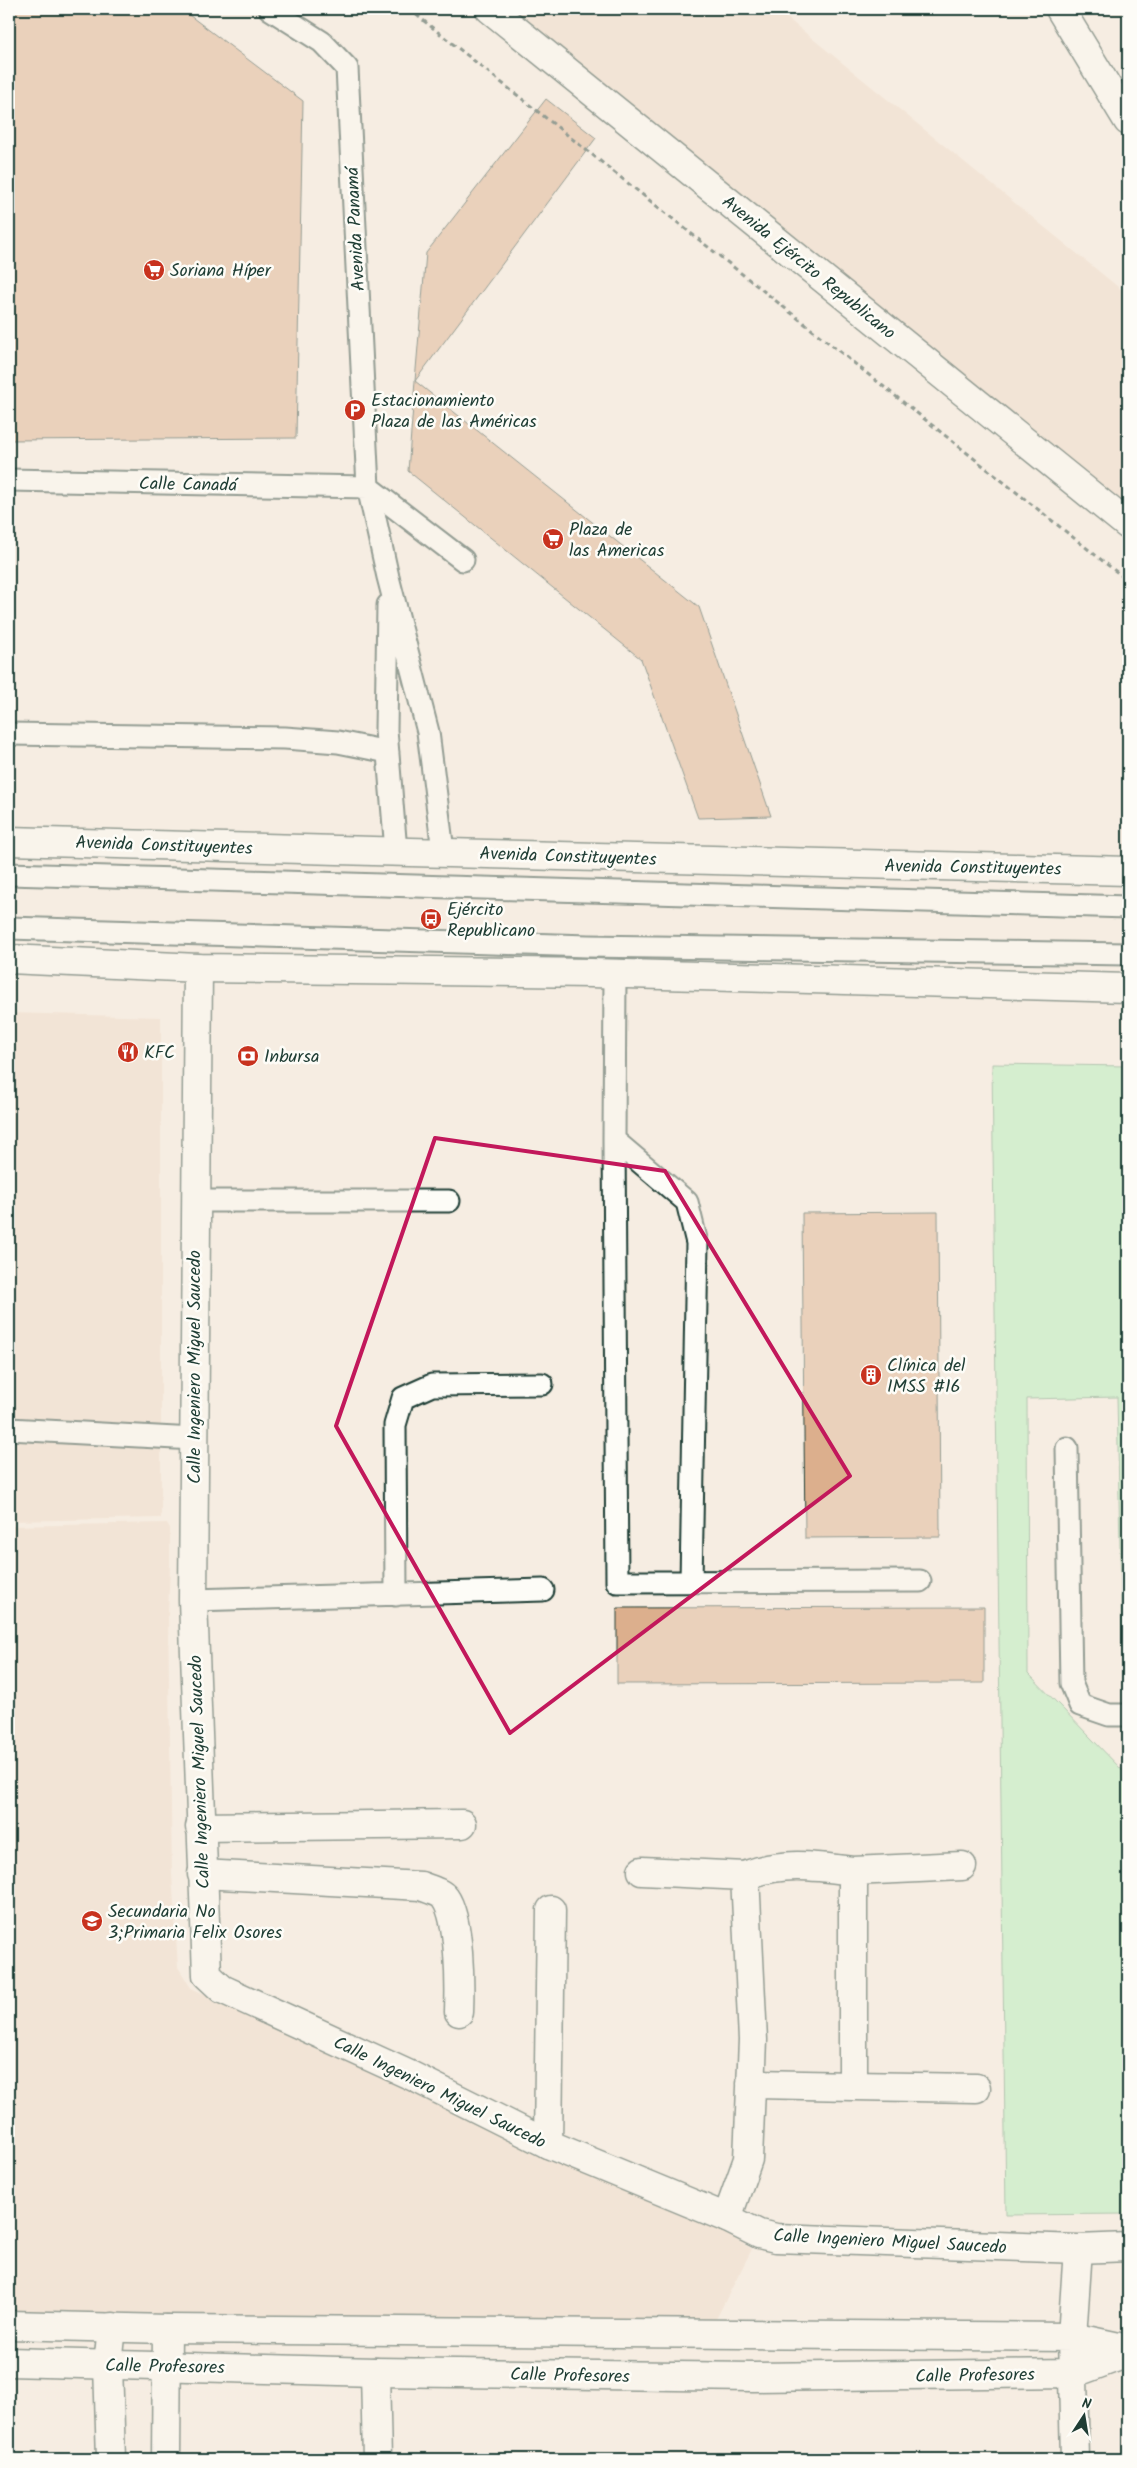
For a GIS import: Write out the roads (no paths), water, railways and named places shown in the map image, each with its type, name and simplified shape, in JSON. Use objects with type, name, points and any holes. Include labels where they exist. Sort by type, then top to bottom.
[{"type":"street","name":"Avenida Ejército Republicano","points":[[490,9],[1128,524]]},
{"type":"street","points":[[1060,9],[1128,121]]},
{"type":"street","name":"Avenida Constituyentes","points":[[9,841],[443,852],[582,858],[1128,871]]},
{"type":"street","points":[[9,959],[198,968],[614,975],[1128,988]]},
{"type":"street","name":"Calle Ingeniero Miguel Saucedo","points":[[198,968],[193,1600],[207,1975],[222,1989],[412,2076],[548,2144],[727,2218],[759,2234],[776,2238],[1078,2249],[1128,2247]]},
{"type":"street","points":[[200,1827],[462,1824]]},
{"type":"street","points":[[642,1871],[745,1876],[782,1866],[811,1865],[852,1871],[962,1866]]},
{"type":"street","points":[[852,1871],[852,2086]]},
{"type":"street","points":[[202,1874],[421,1886],[444,1896],[453,1911],[460,1983],[460,2012]]},
{"type":"street","points":[[727,2218],[748,2159],[753,2040],[745,1876]]},
{"type":"street","points":[[548,2144],[551,1910]]},
{"type":"street","points":[[751,2084],[976,2088]]},
{"type":"street","points":[[1075,2459],[1072,2337],[1078,2249]]},
{"type":"street","name":"Calle Profesores","points":[[9,2324],[167,2329],[1072,2337],[1128,2349]]},
{"type":"street","points":[[111,2459],[108,2364],[112,2326]]},
{"type":"street","points":[[166,2459],[165,2366],[167,2329]]},
{"type":"street","name":"Calle Profesores","points":[[9,2362],[374,2372],[753,2377],[1074,2373],[1128,2353]]},
{"type":"street","points":[[374,2372],[377,2459]]},
{"type":"lane","name":"Avenida Panamá","points":[[270,9],[322,42],[347,68],[368,487],[388,577]]},
{"type":"lane","name":"Calle Canadá","points":[[9,480],[368,487]]},
{"type":"lane","points":[[368,487],[462,560]]},
{"type":"lane","points":[[388,577],[386,730],[396,851]]},
{"type":"lane","points":[[388,577],[428,732],[443,852]]},
{"type":"lane","points":[[9,734],[286,738],[338,742],[388,752]]},
{"type":"lane","points":[[9,874],[1128,907]]},
{"type":"lane","points":[[9,928],[598,946],[1128,954]]},
{"type":"lane","points":[[614,975],[617,1582],[920,1581]]},
{"type":"lane","points":[[614,1140],[687,1202],[697,1244],[691,1582]]},
{"type":"lane","points":[[195,1201],[449,1202]]},
{"type":"lane","points":[[396,1595],[395,1425],[403,1398],[432,1385],[542,1384]]},
{"type":"lane","points":[[9,1429],[194,1439]]},
{"type":"lane","points":[[1067,1448],[1071,1683],[1080,1706],[1109,1715],[1128,1715]]},
{"type":"lane","points":[[193,1600],[543,1590]]},
{"type":"place","name":"Soriana Híper","points":[[154,270]]},
{"type":"place","name":"Estacionamiento Plaza de las Américas","points":[[355,410]]},
{"type":"place","name":"Plaza de las Americas","points":[[553,539]]},
{"type":"place","name":"Ejército Republicano","points":[[431,919]]},
{"type":"place","name":"KFC","points":[[128,1052]]},
{"type":"place","name":"Inbursa","points":[[248,1056]]},
{"type":"place","name":"Clínica del IMSS #16","points":[[871,1375]]},
{"type":"place","name":"Secundaria No 3;Primaria Felix Osores","points":[[92,1921]]}]
